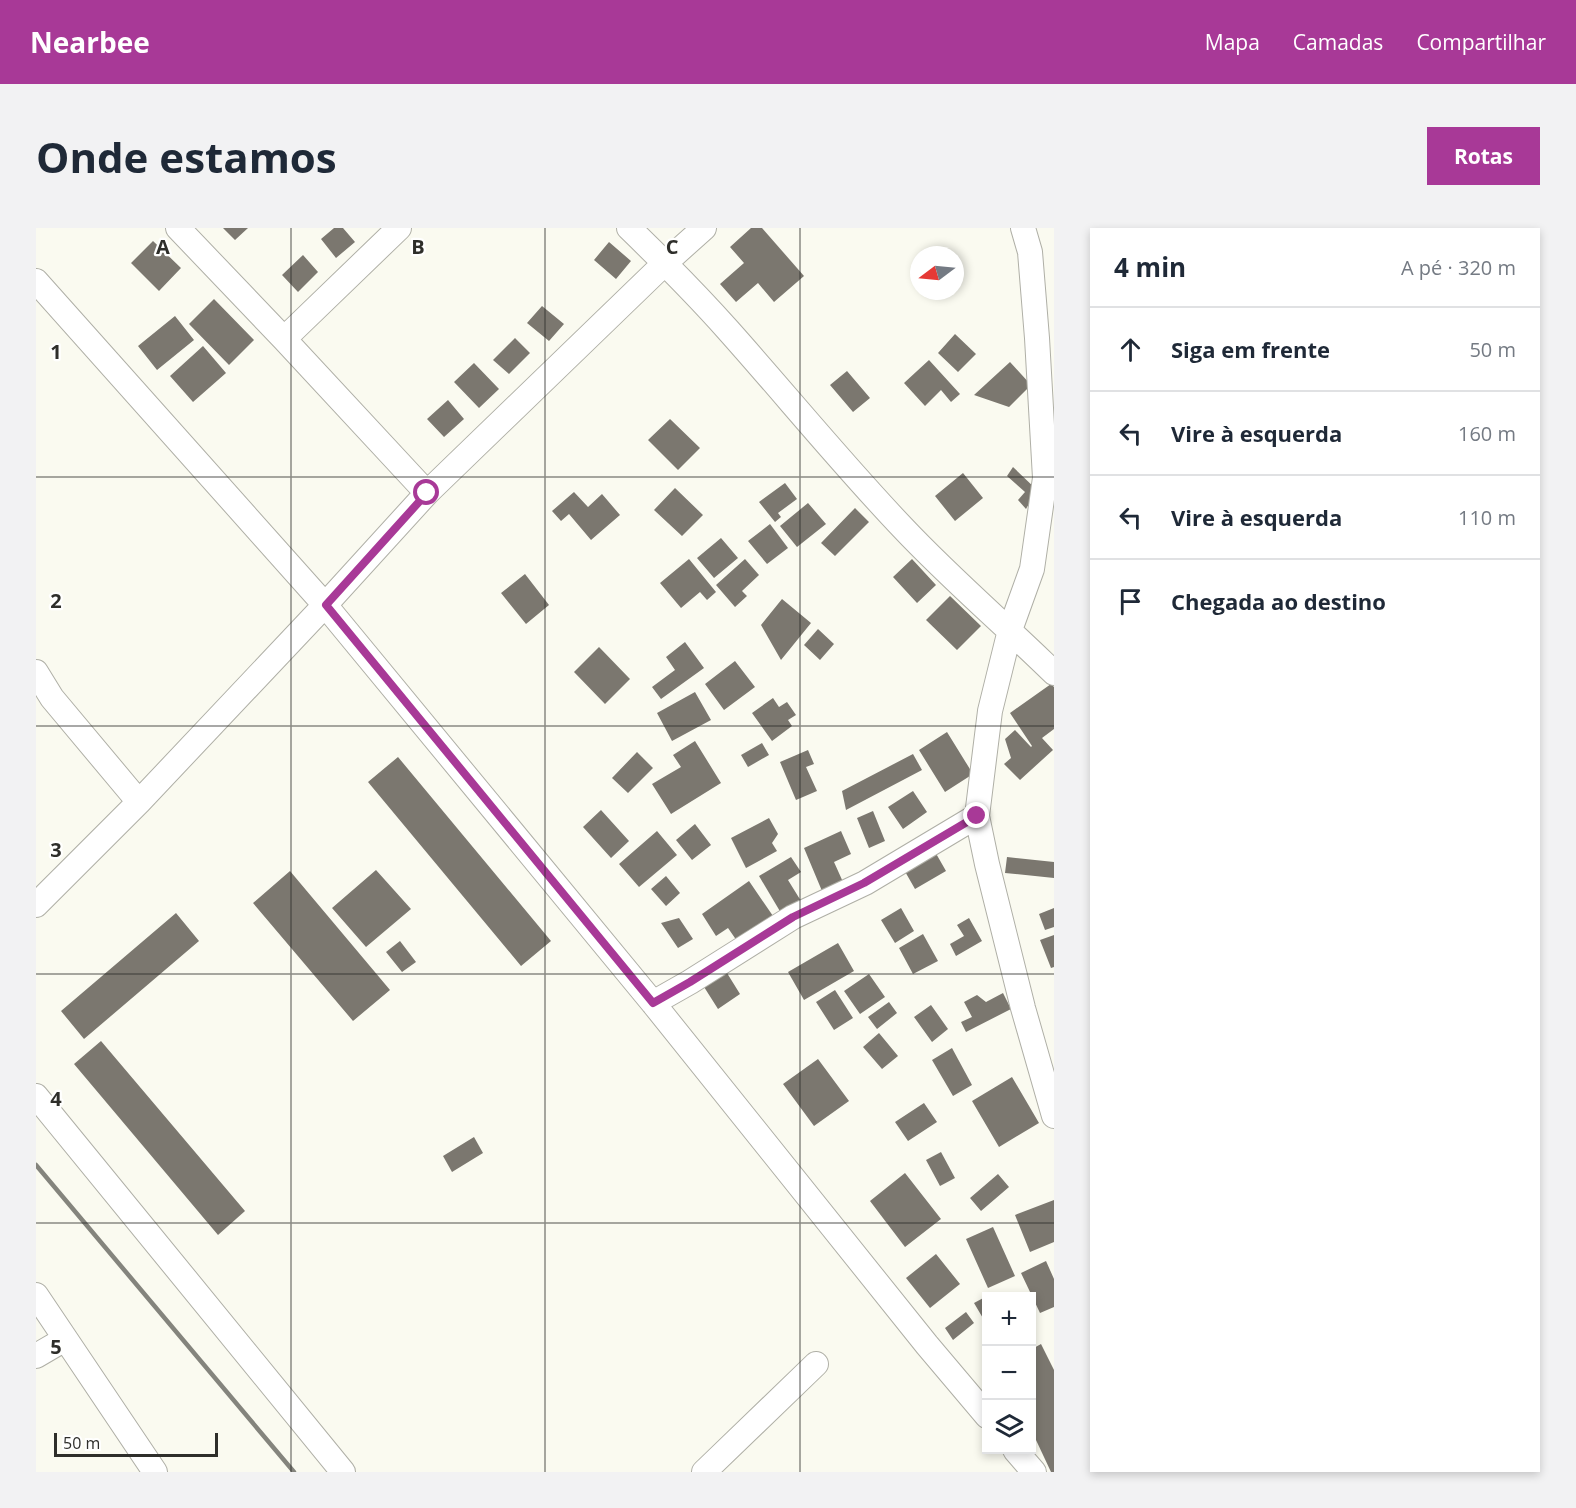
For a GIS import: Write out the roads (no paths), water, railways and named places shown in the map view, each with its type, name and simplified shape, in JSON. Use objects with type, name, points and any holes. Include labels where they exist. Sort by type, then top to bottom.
[{"type":"street","points":[[178,228],[427,493]]},
{"type":"street","points":[[284,339],[399,228]]},
{"type":"street","points":[[629,228],[727,328],[809,424],[903,528],[966,592],[1010,630],[1054,673]]},
{"type":"street","points":[[36,906],[139,802],[326,605],[427,493],[704,228]]},
{"type":"street","points":[[1023,228],[1030,252],[1049,445],[1032,569],[1010,630],[990,711],[977,816],[1023,1008],[1054,1116]]},
{"type":"street","points":[[36,281],[326,605],[653,1003],[982,1410]]},
{"type":"street","points":[[36,672],[52,698],[139,802]]},
{"type":"street","points":[[653,1003],[793,917],[864,883],[977,816]]},
{"type":"street","points":[[36,1096],[343,1472]]},
{"type":"street","points":[[36,1295],[155,1472]]},
{"type":"street","points":[[36,1356],[65,1339]]},
{"type":"street","points":[[704,1472],[816,1364]]},
{"type":"street","points":[[1019,1454],[1034,1472]]},
{"type":"railway","points":[[36,1165],[294,1472]]}]
